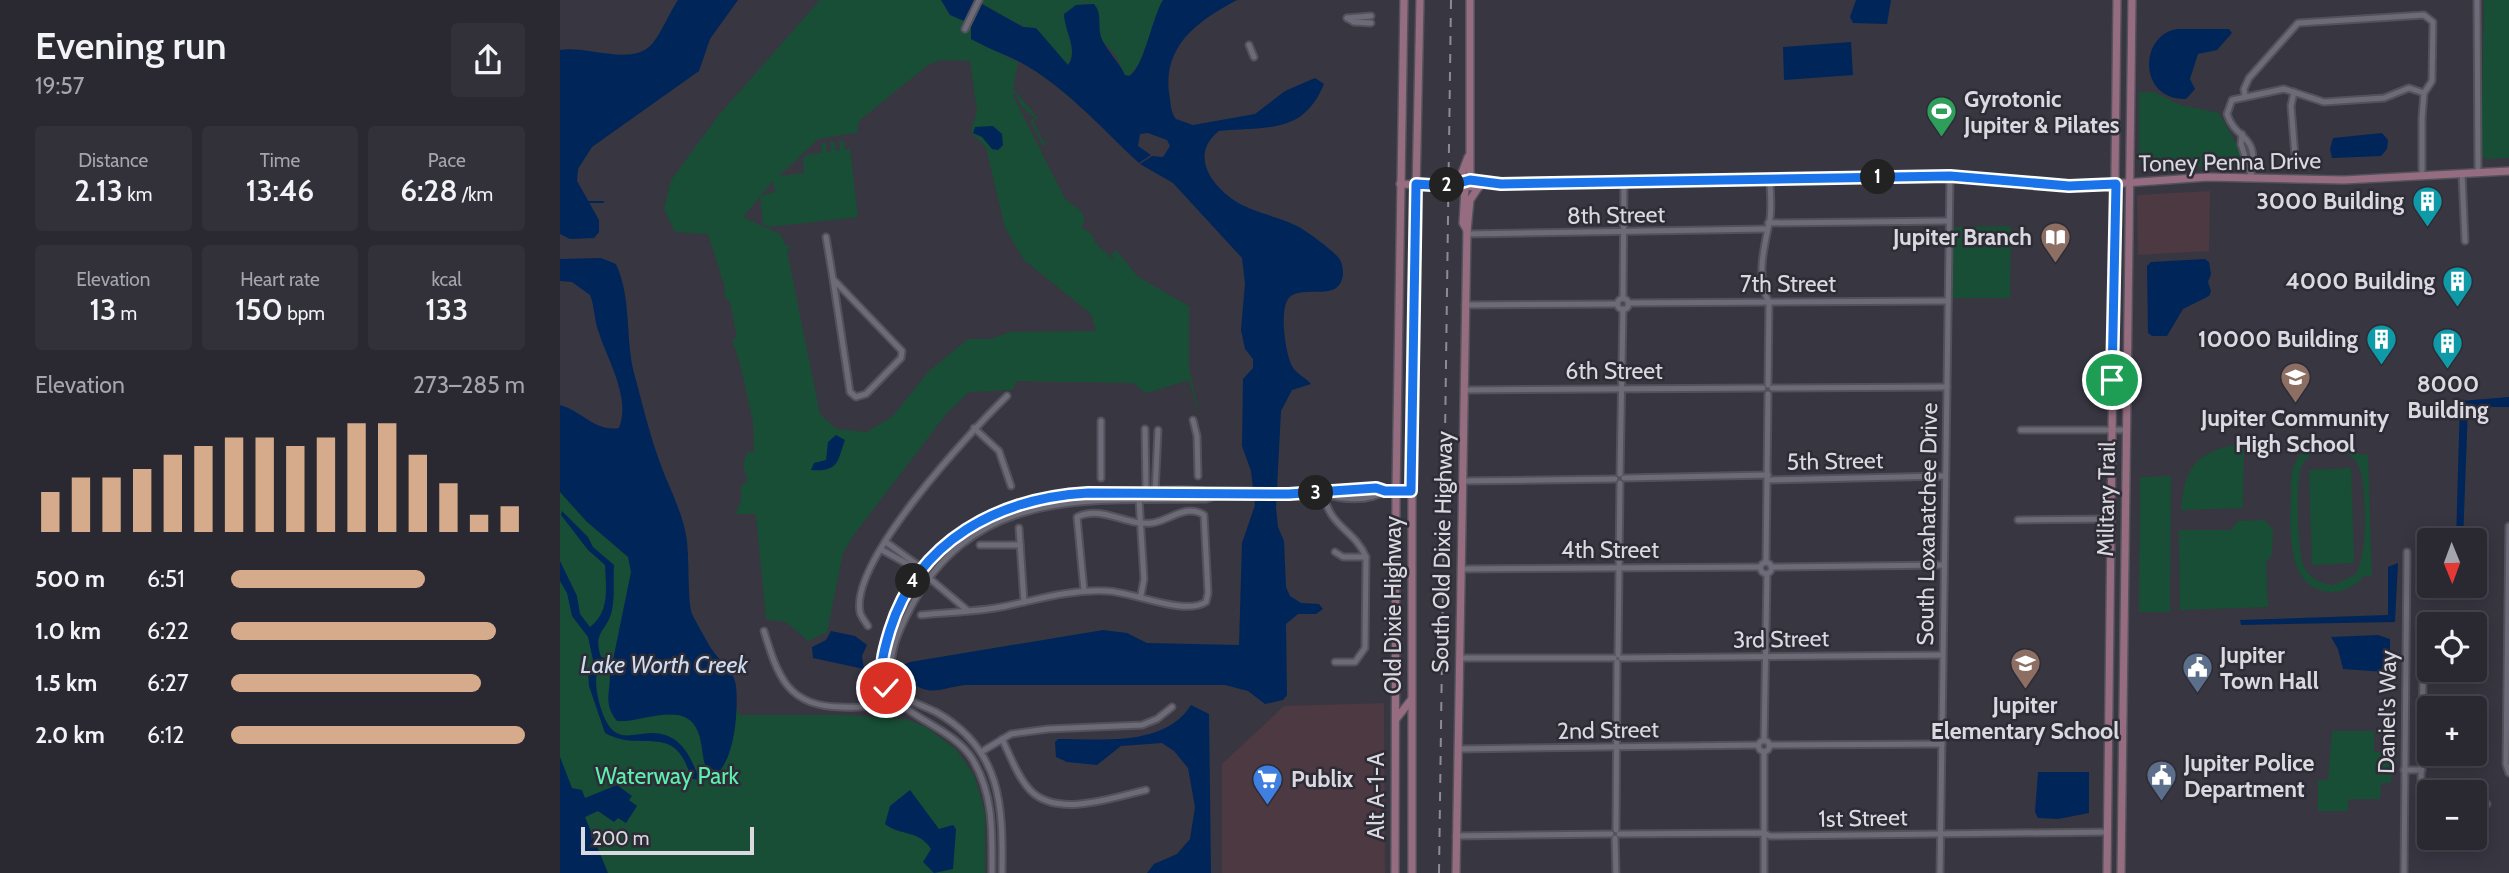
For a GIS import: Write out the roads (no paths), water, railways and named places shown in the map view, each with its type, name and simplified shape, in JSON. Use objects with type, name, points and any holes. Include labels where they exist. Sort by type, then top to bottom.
[{"type":"main road","name":"Old Dixie Highway","points":[[1396,719],[1396,491],[1405,0]]},
{"type":"main road","name":"Old Dixie Highway","points":[[1412,873],[1411,491],[1420,0]]},
{"type":"main road","points":[[1470,0],[1470,180]]},
{"type":"main road","name":"Military Trail","points":[[2107,873],[2117,0]]},
{"type":"main road","name":"Military Trail","points":[[2121,873],[2132,0]]},
{"type":"main road","points":[[1459,181],[1468,157]]},
{"type":"main road","name":"Toney Penna Drive","points":[[1448,186],[1470,180],[1490,184],[1950,176],[2069,186],[2251,176],[2344,180],[2509,171]]},
{"type":"main road","name":"Toney Penna Drive","points":[[1400,184],[1465,189],[1490,184]]},
{"type":"main road","name":"South Old Dixie Highway","points":[[1456,873],[1467,232],[1470,200],[1478,188]]},
{"type":"main road","name":"South Old Dixie Highway","points":[[1465,189],[1463,223],[1467,232]]},
{"type":"main road","points":[[1396,719],[1412,696]]},
{"type":"main road","name":"Alt A-1-A","points":[[1395,873],[1396,719]]},
{"type":"street","points":[[965,29],[979,0]]},
{"type":"street","points":[[2477,0],[2478,173]]},
{"type":"street","points":[[2245,96],[2244,89],[2249,78],[2298,23],[2424,15],[2433,22],[2432,80],[2424,93],[2421,176]]},
{"type":"street","points":[[1347,18],[1354,22],[1371,20]]},
{"type":"street","points":[[1249,45],[1254,57]]},
{"type":"street","points":[[2251,176],[2241,144],[2242,134],[2228,120],[2227,109],[2232,100],[2284,89],[2324,102],[2384,97],[2409,88],[2424,93]]},
{"type":"street","points":[[2294,92],[2291,106],[2295,156]]},
{"type":"street","points":[[2462,174],[2465,241]]},
{"type":"street","name":"South Loxahatchee Drive","points":[[1940,873],[1950,176]]},
{"type":"street","points":[[1764,873],[1764,752],[1767,743],[1766,574],[1769,565],[1769,302],[1763,285],[1770,179]]},
{"type":"street","points":[[1616,873],[1620,478],[1623,309],[1626,301],[1624,182]]},
{"type":"street","name":"8th Street","points":[[1467,232],[1623,232],[1948,221]]},
{"type":"street","points":[[826,237],[850,392],[856,397],[866,394],[901,358],[902,351],[833,279]]},
{"type":"street","points":[[1465,305],[1617,304],[1626,301]]},
{"type":"street","name":"7th Street","points":[[1626,301],[1948,301]]},
{"type":"street","points":[[1617,304],[1623,309]]},
{"type":"street","name":"6th Street","points":[[1464,390],[1947,387]]},
{"type":"street","points":[[868,626],[861,615],[861,600],[881,550],[951,452],[1007,396]]},
{"type":"street","points":[[1193,420],[1197,436],[1198,476]]},
{"type":"street","points":[[1101,421],[1101,478]]},
{"type":"street","points":[[974,428],[999,451],[1011,486]]},
{"type":"street","points":[[1141,595],[1144,579],[1141,523],[1145,429]]},
{"type":"street","points":[[1154,500],[1158,430]]},
{"type":"street","points":[[2021,430],[2126,430]]},
{"type":"street","name":"5th Street","points":[[1463,481],[1945,476]]},
{"type":"street","points":[[992,873],[990,798],[972,758],[956,739],[924,717],[903,709],[891,697],[885,685],[881,661],[894,616],[915,578],[949,543],[975,521],[1013,505],[1055,495],[1142,492],[1289,494],[1323,493],[1335,488],[1411,491]]},
{"type":"street","points":[[1356,498],[1354,493],[1358,488]]},
{"type":"street","points":[[1323,493],[1336,498],[1356,498],[1376,497],[1385,491]]},
{"type":"street","points":[[1323,493],[1329,514],[1359,543],[1366,557],[1365,648],[1355,662],[1335,662]]},
{"type":"street","points":[[1002,873],[1000,795],[981,752],[951,721],[900,692],[893,680],[891,662],[897,634],[930,578],[956,550],[1003,519],[1057,503],[1206,499],[1218,495]]},
{"type":"street","points":[[921,615],[1024,602],[1084,591],[1141,595],[1171,606],[1200,606],[1206,602],[1208,593],[1204,515],[1195,512],[1174,513],[1155,523],[1125,522],[1100,512],[1088,512],[1077,517],[1084,591]]},
{"type":"street","points":[[2018,520],[2111,519]]},
{"type":"street","points":[[2509,526],[2506,764],[2509,772]]},
{"type":"street","points":[[1018,528],[1024,602]]},
{"type":"street","points":[[886,542],[919,566],[922,572]]},
{"type":"street","points":[[980,545],[1020,545]]},
{"type":"street","points":[[881,550],[922,572],[967,610]]},
{"type":"street","points":[[1335,552],[1343,556],[1366,557]]},
{"type":"street","name":"Daniel's Way","points":[[2403,873],[2407,552]]},
{"type":"street","points":[[1766,574],[1760,567],[1944,565]]},
{"type":"street","name":"4th Street","points":[[1461,569],[1760,567]]},
{"type":"street","points":[[764,631],[784,683],[804,701],[816,705],[870,708],[900,692]]},
{"type":"street","name":"3rd Street","points":[[1461,658],[1943,655]]},
{"type":"street","points":[[2422,780],[2423,682]]},
{"type":"street","points":[[972,758],[1011,734],[1048,729],[1142,725],[1157,719],[1172,707]]},
{"type":"street","points":[[1002,739],[1027,786],[1044,800],[1107,802],[1146,790]]},
{"type":"street","points":[[1764,752],[1758,745],[1942,744]]},
{"type":"street","name":"2nd Street","points":[[1458,749],[1758,745]]},
{"type":"street","points":[[2404,770],[2422,770]]},
{"type":"street","name":"1st Street","points":[[1456,836],[2107,832]]},
{"type":"water","points":[[678,0],[738,0],[710,39],[699,71],[592,147],[578,169],[577,181],[599,220],[599,232],[594,238],[570,239],[560,234],[560,50],[621,55],[643,51],[656,39]]},
{"type":"water","points":[[941,0],[975,0],[1023,27],[1036,28],[1068,65],[1072,47],[1064,14],[1076,5],[1094,4],[1103,41],[1125,75],[1129,76],[1139,63],[1163,0],[1237,0],[1210,16],[1186,36],[1172,61],[1169,93],[1173,113],[1176,119],[1193,125],[1255,114],[1285,91],[1315,78],[1324,84],[1305,112],[1294,120],[1282,125],[1219,131],[1205,151],[1208,172],[1222,191],[1242,205],[1307,232],[1339,258],[1343,269],[1341,282],[1336,288],[1323,292],[1298,293],[1291,296],[1285,308],[1284,329],[1289,360],[1296,371],[1311,384],[1292,390],[1281,411],[1276,508],[1278,527],[1284,541],[1286,587],[1290,596],[1301,603],[1319,604],[1323,609],[1316,614],[1298,614],[1286,624],[1287,695],[1283,700],[1265,704],[1248,691],[1225,685],[965,685],[926,690],[903,675],[903,665],[910,662],[1103,630],[1127,633],[1147,643],[1239,645],[1242,543],[1255,505],[1251,471],[1242,446],[1243,379],[1253,368],[1253,359],[1245,349],[1241,330],[1245,283],[1242,258],[1173,183],[1140,164],[1152,156],[1163,157],[1170,146],[1167,140],[1148,133],[1140,134],[1138,146],[1151,155],[1139,163],[1083,109],[1037,72],[971,39],[971,24],[950,15]]},
{"type":"water","points":[[1856,0],[1891,0],[1887,24],[1853,23],[1850,17]]},
{"type":"water","points":[[2177,29],[2229,29],[2232,33],[2217,50],[2198,54],[2190,79],[2195,89],[2186,99],[2170,97],[2159,89],[2152,79],[2149,67],[2150,54],[2156,43],[2165,34]]},
{"type":"water","points":[[1851,42],[1853,75],[1784,80],[1783,47]]},
{"type":"water","points":[[993,126],[1002,134],[1003,145],[998,150],[992,149],[982,137],[973,133],[975,127]]},
{"type":"water","points":[[2382,133],[2388,140],[2387,149],[2381,156],[2332,158],[2330,149],[2333,138]]},
{"type":"water","name":"Lake Worth Creek","points":[[601,258],[616,264],[624,291],[634,373],[655,449],[684,525],[692,614],[712,649],[735,680],[737,698],[731,748],[717,774],[705,780],[691,778],[684,760],[676,749],[667,744],[619,739],[605,733],[589,686],[588,672],[593,660],[588,637],[572,616],[567,593],[560,581],[560,561],[577,596],[580,614],[590,627],[604,607],[605,565],[588,550],[561,515],[562,511],[588,537],[593,547],[614,565],[612,610],[598,642],[601,657],[613,660],[631,572],[628,557],[586,521],[560,492],[560,405],[603,427],[619,428],[622,404],[617,380],[597,328],[590,295],[572,282],[560,281],[560,259]],"holes":[[[600,665],[607,666],[610,679],[609,706],[617,721],[662,715],[684,717],[692,722],[698,732],[705,765],[716,771],[710,776],[697,773],[684,749],[672,738],[649,733],[620,735],[613,730],[605,720],[596,688]]]},
{"type":"water","points":[[2205,259],[2209,262],[2211,274],[2208,282],[2211,291],[2209,296],[2183,309],[2167,336],[2152,336],[2148,333],[2147,266],[2151,262]]},
{"type":"water","points":[[2509,397],[2509,407],[2468,407],[2463,528],[2456,528],[2460,401]]},
{"type":"water","points":[[836,435],[845,440],[836,464],[827,469],[811,470],[814,463],[826,460],[828,442]]},
{"type":"water","points":[[2398,563],[2395,622],[2241,625],[2240,620],[2388,615],[2388,567]]},
{"type":"water","points":[[831,631],[855,636],[867,645],[862,656],[864,669],[813,658],[812,647],[826,640]]},
{"type":"water","points":[[2378,635],[2390,639],[2390,668],[2386,672],[2343,669],[2338,649],[2331,637]]},
{"type":"water","points":[[1191,705],[1209,714],[1211,873],[1147,873],[1154,864],[1177,854],[1190,839],[1195,807],[1188,768],[1174,751],[1162,743],[1121,746],[1097,765],[1067,762],[1056,757],[1055,742],[1058,739],[1131,738],[1149,734],[1180,719]]},
{"type":"water","points":[[560,757],[572,788],[582,790],[585,798],[617,785],[632,796],[629,800],[637,806],[626,823],[618,818],[614,822],[598,811],[585,817],[608,873],[560,873]]},
{"type":"water","points":[[2038,772],[2089,772],[2089,813],[2058,819],[2038,818],[2035,812]]},
{"type":"water","points":[[910,790],[939,829],[953,825],[956,829],[953,869],[934,873],[923,862],[931,849],[921,838],[885,824],[890,806]]},
{"type":"waterway","points":[[588,202],[603,202]]},
{"type":"railway","points":[[1439,873],[1451,0]]},
{"type":"place","name":"Gyrotonic Jupiter & Pilates","points":[[1941,139]]},
{"type":"place","name":"3000 Building","points":[[2427,228]]},
{"type":"place","name":"Jupiter Branch","points":[[2055,264]]},
{"type":"place","name":"4000 Building","points":[[2458,308]]},
{"type":"place","name":"10000 Building","points":[[2381,366]]},
{"type":"place","name":"8000 Building","points":[[2448,370]]},
{"type":"place","name":"Jupiter Community High School","points":[[2295,404]]},
{"type":"place","name":"Jupiter Elementary School","points":[[2025,691]]},
{"type":"place","name":"Jupiter Town Hall","points":[[2197,695]]},
{"type":"place","name":"Jupiter Police Department","points":[[2161,803]]},
{"type":"place","name":"Publix","points":[[1268,806]]},
{"type":"park label","name":"Waterway Park","points":[[667,776]]}]
